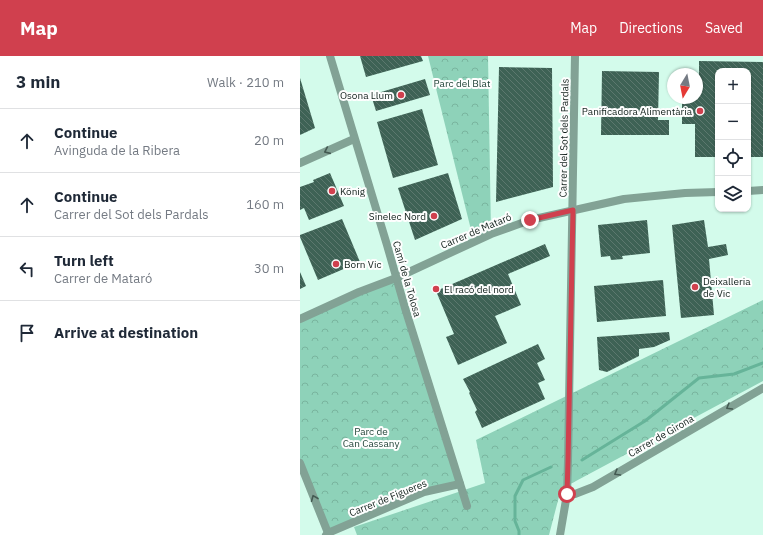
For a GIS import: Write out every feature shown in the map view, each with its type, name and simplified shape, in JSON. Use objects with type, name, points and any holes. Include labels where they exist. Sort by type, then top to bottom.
[{"type":"street","name":"Camí de la Tolosa","points":[[330,56],[396,278],[467,506]]},
{"type":"street","name":"Carrer del Sot dels Pardals","points":[[560,535],[567,494],[576,56]]},
{"type":"street","points":[[300,163],[354,138]]},
{"type":"street","points":[[751,190],[763,190]]},
{"type":"street","name":"Carrer de Mataró","points":[[300,319],[359,292],[396,278],[491,234],[530,220],[624,199],[685,193],[715,192]]},
{"type":"street","name":"Carrer de Girona","points":[[567,494],[575,494],[593,486],[763,388]]},
{"type":"street","points":[[300,463],[327,534]]},
{"type":"street","name":"Carrer de Figueres","points":[[327,534],[424,492],[460,484]]},
{"type":"green space","name":"Parc del Blat","points":[[428,56],[488,56],[491,234],[474,242]]},
{"type":"green space","name":"Parc de Can Cassany","points":[[396,278],[460,484],[424,492],[328,533],[300,463],[300,319]]},
{"type":"green space","points":[[763,300],[763,381],[561,489],[549,535],[357,535],[354,527],[485,483],[476,440]]},
{"type":"building","points":[[360,56],[421,56],[423,61],[366,77]]},
{"type":"building","name":"Panificadora Alimentària","points":[[699,61],[763,62],[763,157],[751,157],[751,68],[715,68],[715,157],[695,157],[695,124],[682,124],[682,104],[703,104],[703,68],[699,68]]},
{"type":"building","points":[[499,67],[552,68],[553,187],[496,202]]},
{"type":"building","points":[[602,71],[659,72],[658,120],[669,120],[669,135],[601,135]]},
{"type":"building","points":[[300,78],[315,128],[300,135]]},
{"type":"building","name":"Osona Llum","points":[[425,79],[430,95],[376,111],[371,95]]},
{"type":"building","points":[[422,109],[438,165],[393,178],[377,122]]},
{"type":"building","points":[[330,173],[344,206],[309,220],[304,208],[300,210],[300,187],[314,182],[313,180]]},
{"type":"building","points":[[448,173],[462,219],[415,240],[398,188]]},
{"type":"building","points":[[342,219],[360,262],[318,280],[300,235]]},
{"type":"building","points":[[647,220],[650,253],[622,256],[623,259],[611,260],[610,256],[601,257],[598,225]]},
{"type":"building","name":"Deixalleria de Vic","points":[[704,220],[708,247],[726,244],[728,255],[709,259],[714,315],[681,318],[672,225]]},
{"type":"building","points":[[545,244],[550,256],[508,274],[521,305],[495,316],[507,343],[458,365],[446,337],[454,334],[436,291]]},
{"type":"building","points":[[300,272],[306,286],[300,289]]},
{"type":"building","points":[[663,280],[666,316],[597,322],[594,286]]},
{"type":"building","points":[[669,332],[670,340],[654,347],[639,349],[639,356],[607,372],[599,370],[597,337]]},
{"type":"building","points":[[538,344],[545,359],[537,363],[545,380],[538,383],[545,399],[482,428],[475,412],[477,410],[463,379]]},
{"type":"waterway","points":[[582,460],[645,421],[699,378],[734,374],[763,363]]},
{"type":"waterway","points":[[519,535],[515,521],[515,496],[523,480],[551,467]]},
{"type":"place","name":"Osona Llum","points":[[401,95]]},
{"type":"place","name":"Panificadora Alimentària","points":[[700,111]]},
{"type":"place","name":"König","points":[[332,191]]},
{"type":"place","name":"Sinelec Nord","points":[[434,216]]},
{"type":"place","name":"Born Vic","points":[[336,264]]},
{"type":"place","name":"Deixalleria de Vic","points":[[695,287]]},
{"type":"place","name":"El racó del nord","points":[[436,289]]},
{"type":"route","points":[[530,220],[573,210],[567,494]]}]
